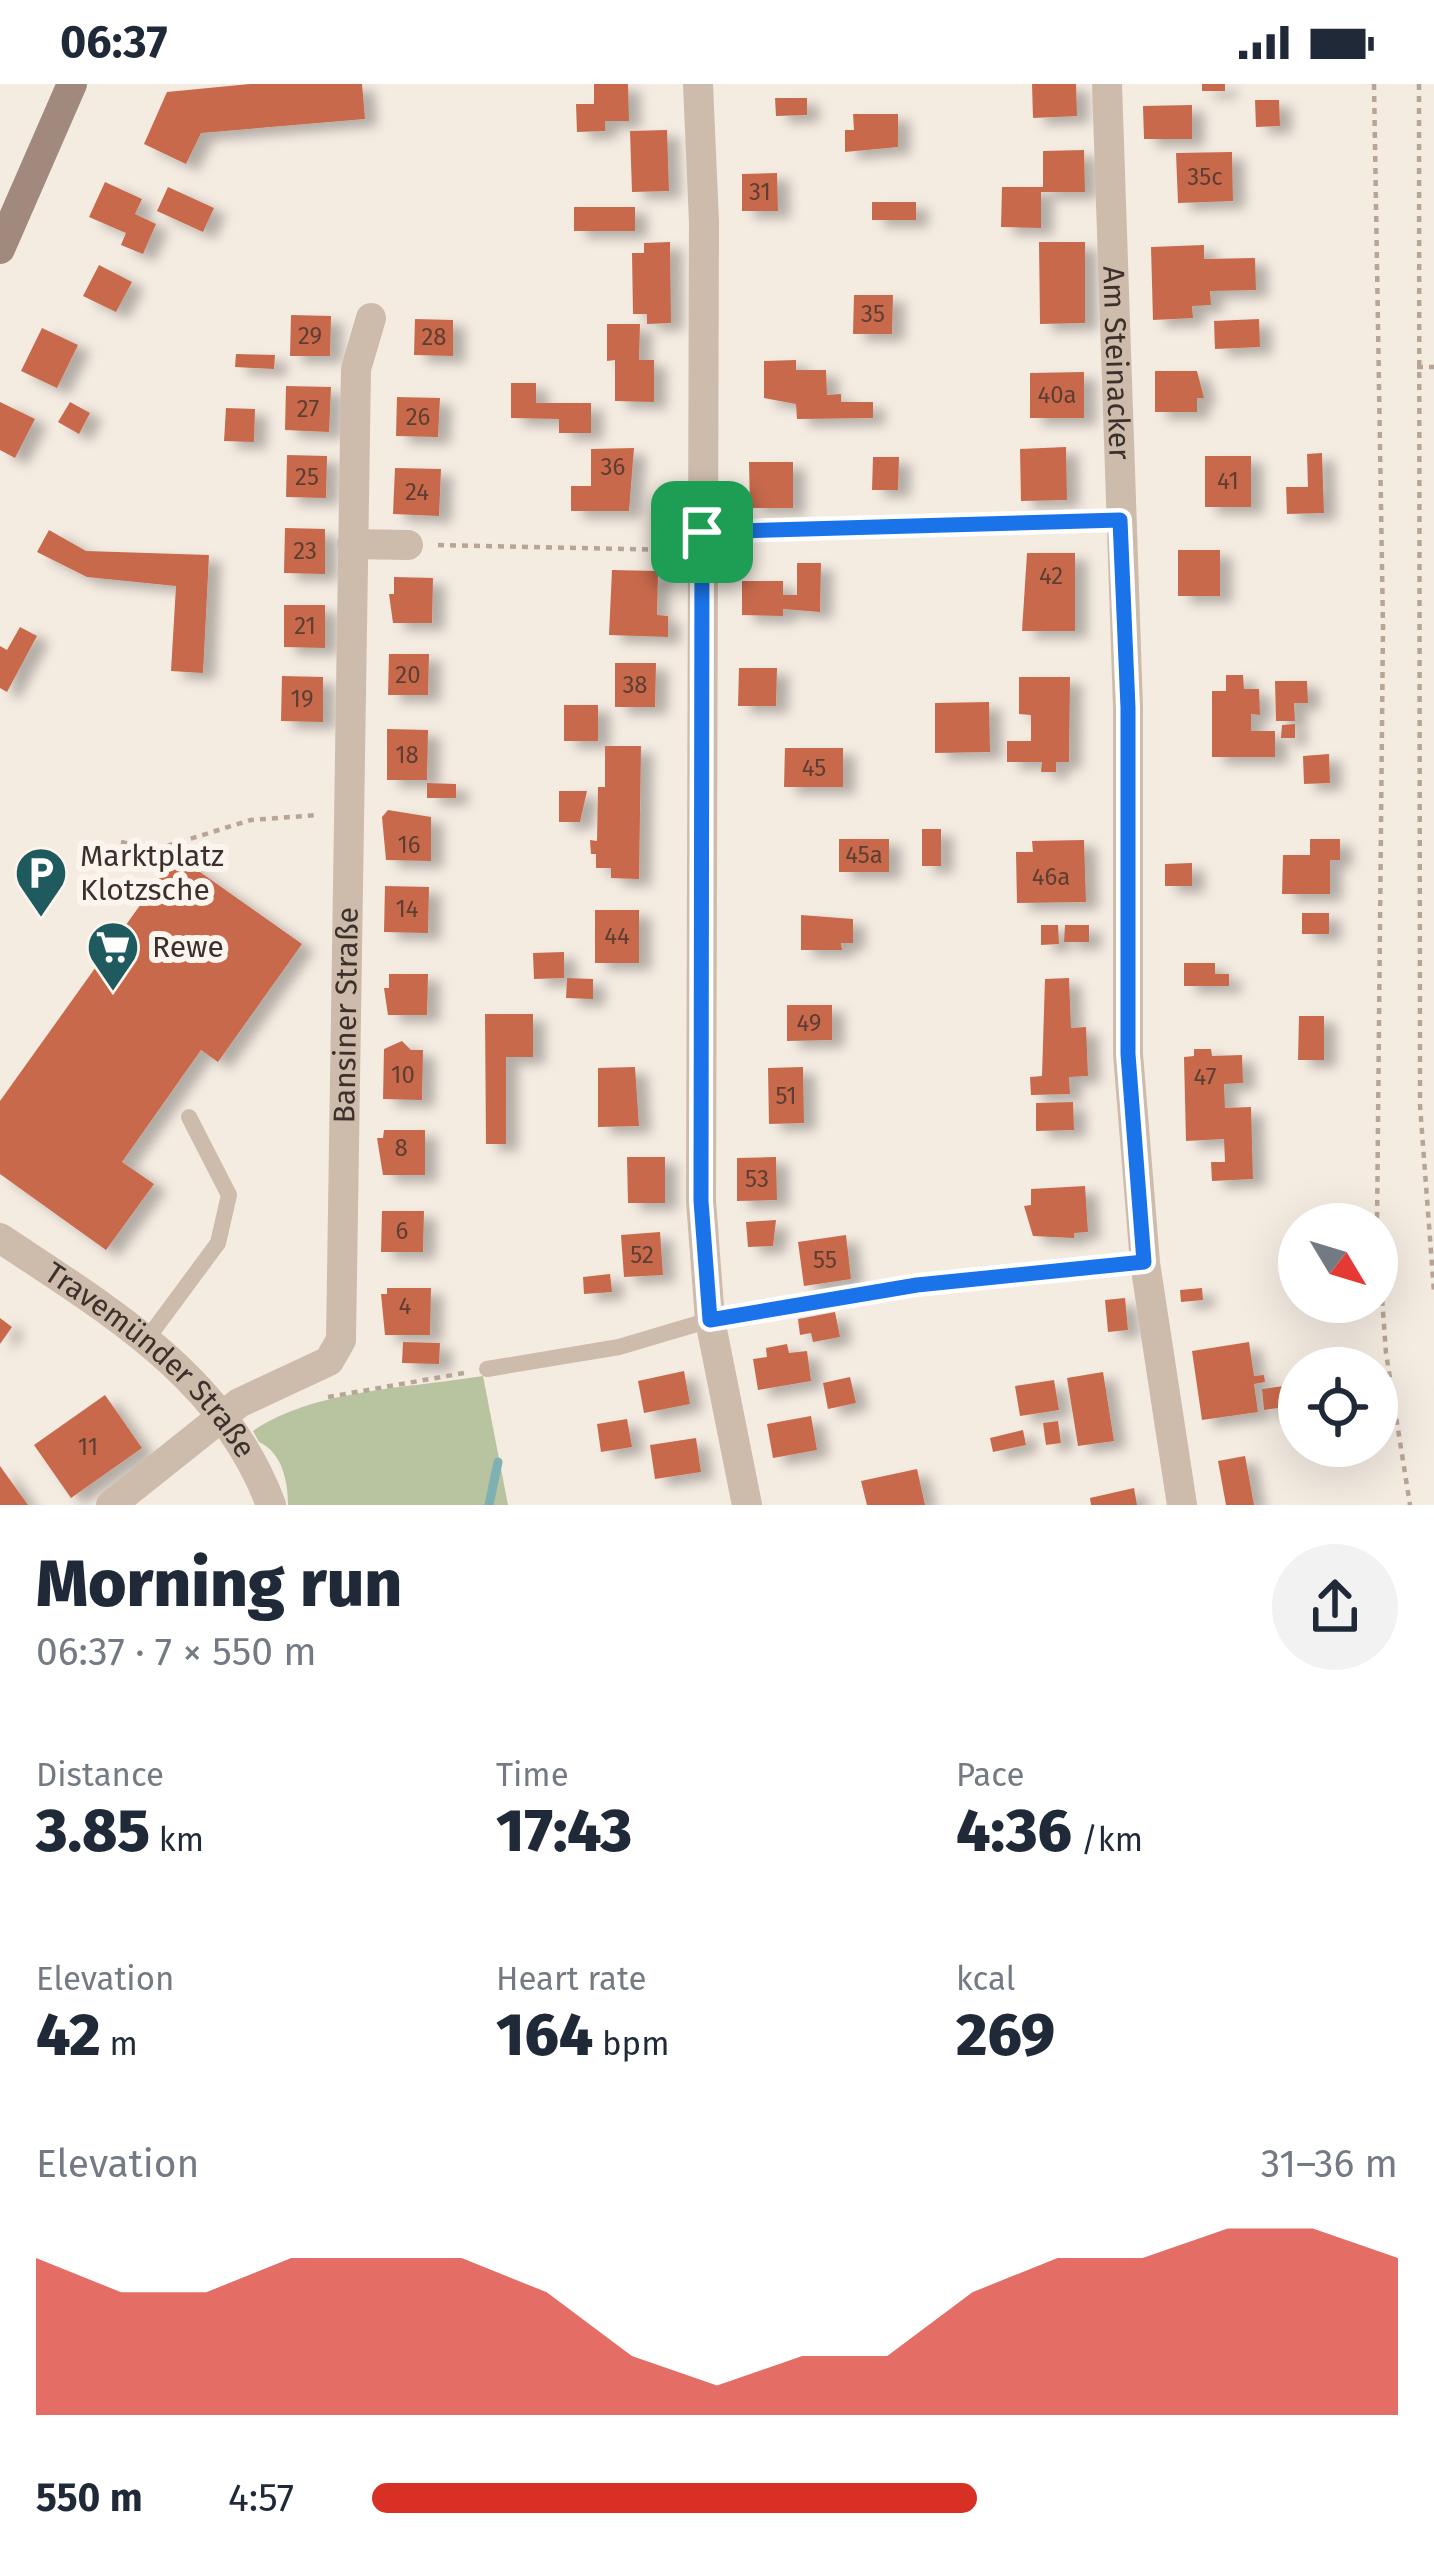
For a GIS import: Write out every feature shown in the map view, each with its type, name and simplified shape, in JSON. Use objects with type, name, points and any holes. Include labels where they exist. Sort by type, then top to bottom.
[{"type":"street","points":[[698,84],[704,222],[701,1201],[710,1320],[747,1505]]},
{"type":"street","name":"Am Steinacker","points":[[1107,84],[1128,708],[1128,1054],[1144,1262],[1182,1505]]},
{"type":"street","points":[[0,249],[65,89]]},
{"type":"street","name":"Bansiner Straße","points":[[111,1505],[239,1403],[293,1382],[329,1361],[341,1340],[356,369],[371,318]]},
{"type":"street","points":[[352,544],[408,545]]},
{"type":"street","name":"Travemünder Straße","points":[[0,1238],[147,1339],[223,1416],[258,1471],[271,1505]]},
{"type":"lane","points":[[147,1339],[218,1243],[229,1195],[189,1117]]},
{"type":"lane","points":[[488,1369],[619,1347],[710,1320]]},
{"type":"path","points":[[1374,84],[1382,626],[1377,1203]]},
{"type":"path","points":[[1419,84],[1420,1105],[1434,1292]]},
{"type":"path","points":[[1417,367],[1434,367]]},
{"type":"path","points":[[408,545],[702,541],[1120,520]]},
{"type":"path","points":[[122,842],[157,849],[251,820],[348,814]]},
{"type":"path","points":[[710,1320],[917,1285],[1144,1262]]},
{"type":"path","points":[[1384,1323],[1410,1505]]},
{"type":"path","points":[[293,1382],[323,1397],[488,1369]]},
{"type":"green space","points":[[483,1376],[508,1505],[288,1505],[279,1461],[253,1431],[277,1417],[334,1398]]},
{"type":"building","points":[[250,84],[362,84],[365,119],[201,133],[186,164],[144,144],[167,92]]},
{"type":"building","points":[[594,84],[628,84],[629,121],[605,121],[605,131],[577,132],[576,104],[594,104]]},
{"type":"building","points":[[1032,84],[1076,84],[1077,116],[1033,118]]},
{"type":"building","points":[[1202,84],[1225,84],[1225,91],[1202,91]]},
{"type":"building","points":[[775,98],[807,98],[807,115],[776,116]]},
{"type":"building","points":[[1255,100],[1279,100],[1280,126],[1256,127]]},
{"type":"building","points":[[1192,105],[1192,139],[1144,139],[1143,106]]},
{"type":"building","points":[[853,114],[898,114],[898,147],[845,152],[845,130],[854,130]]},
{"type":"building","points":[[667,130],[669,191],[632,192],[630,131]]},
{"type":"building","points":[[1084,150],[1085,192],[1041,192],[1041,228],[1001,227],[1002,187],[1043,187],[1043,151]]},
{"type":"building","points":[[1232,152],[1233,201],[1178,203],[1176,153]]},
{"type":"building","points":[[777,173],[778,211],[742,211],[742,174]]},
{"type":"building","points":[[105,182],[142,199],[135,214],[156,224],[143,254],[121,245],[126,233],[89,217]]},
{"type":"building","points":[[168,187],[214,208],[203,232],[157,211]]},
{"type":"building","points":[[872,202],[916,202],[916,220],[872,220]]},
{"type":"building","points":[[574,207],[635,207],[635,231],[574,231]]},
{"type":"building","points":[[670,242],[671,323],[647,324],[647,314],[633,314],[632,253],[644,253],[644,243]]},
{"type":"building","points":[[1039,242],[1085,242],[1085,323],[1040,324]]},
{"type":"building","points":[[1204,245],[1204,259],[1255,258],[1256,290],[1210,291],[1211,305],[1192,306],[1193,318],[1153,320],[1151,247]]},
{"type":"building","points":[[99,265],[132,282],[116,312],[83,296]]},
{"type":"building","points":[[854,295],[893,295],[892,334],[853,334]]},
{"type":"building","points":[[291,315],[331,316],[330,356],[290,356]]},
{"type":"building","points":[[415,319],[453,320],[453,356],[414,355]]},
{"type":"building","points":[[1259,319],[1260,347],[1215,349],[1214,321]]},
{"type":"building","points":[[607,324],[640,324],[639,360],[654,360],[654,402],[615,401],[615,360],[607,361]]},
{"type":"building","points":[[42,328],[78,345],[57,388],[21,371]]},
{"type":"building","points":[[236,354],[275,355],[274,369],[235,367]]},
{"type":"building","points":[[796,360],[796,370],[826,370],[827,395],[841,394],[841,402],[873,402],[873,418],[797,419],[796,404],[764,398],[764,361]]},
{"type":"building","points":[[1155,371],[1197,371],[1204,398],[1197,398],[1197,412],[1155,412]]},
{"type":"building","points":[[1084,372],[1084,418],[1030,418],[1030,373]]},
{"type":"building","points":[[511,383],[536,383],[536,403],[591,403],[591,433],[559,433],[559,419],[511,418]]},
{"type":"building","points":[[286,386],[331,387],[329,432],[285,430]]},
{"type":"building","points":[[397,397],[440,398],[438,437],[396,436]]},
{"type":"building","points":[[0,402],[35,419],[15,458],[0,450]]},
{"type":"building","points":[[70,402],[90,413],[79,434],[58,422]]},
{"type":"building","points":[[226,408],[255,409],[254,442],[224,441]]},
{"type":"building","points":[[1066,447],[1067,500],[1021,501],[1020,449]]},
{"type":"building","points":[[634,448],[629,511],[571,511],[571,486],[591,486],[591,449]]},
{"type":"building","points":[[1322,453],[1324,513],[1287,514],[1286,487],[1308,487],[1307,454]]},
{"type":"building","points":[[287,455],[327,456],[326,498],[286,497]]},
{"type":"building","points":[[1205,456],[1251,456],[1251,507],[1205,507]]},
{"type":"building","points":[[873,457],[899,457],[898,490],[872,490]]},
{"type":"building","points":[[749,462],[793,462],[793,508],[750,508]]},
{"type":"building","points":[[395,468],[441,469],[439,516],[393,514]]},
{"type":"building","points":[[285,528],[325,529],[325,574],[284,573]]},
{"type":"building","points":[[49,530],[86,551],[209,555],[203,673],[171,671],[176,586],[87,577],[37,552]]},
{"type":"building","points":[[1178,550],[1220,550],[1220,596],[1178,596]]},
{"type":"building","points":[[1027,553],[1075,553],[1075,631],[1022,631]]},
{"type":"building","points":[[797,563],[821,563],[820,612],[783,609],[783,616],[742,615],[742,581],[783,581],[783,595],[797,595]]},
{"type":"building","points":[[612,570],[658,571],[657,615],[668,616],[668,637],[609,635]]},
{"type":"building","points":[[394,577],[433,578],[432,623],[393,623],[389,594],[394,594]]},
{"type":"building","points":[[284,605],[325,605],[325,648],[284,647]]},
{"type":"building","points":[[20,627],[37,636],[7,692],[0,688],[0,646],[7,650]]},
{"type":"building","points":[[389,654],[429,654],[428,695],[388,695]]},
{"type":"building","points":[[615,663],[656,663],[655,707],[615,707]]},
{"type":"building","points":[[739,668],[777,668],[776,706],[738,706]]},
{"type":"building","points":[[1226,675],[1243,675],[1244,689],[1259,689],[1260,715],[1251,714],[1251,731],[1275,731],[1275,757],[1212,757],[1212,691],[1226,691]]},
{"type":"building","points":[[282,676],[323,677],[323,722],[281,721]]},
{"type":"building","points":[[1019,677],[1070,677],[1069,762],[1056,762],[1056,772],[1041,772],[1042,762],[1007,762],[1007,741],[1031,741],[1031,715],[1019,714]]},
{"type":"building","points":[[1275,681],[1307,681],[1308,703],[1294,703],[1295,721],[1276,721]]},
{"type":"building","points":[[989,702],[990,752],[935,753],[935,703]]},
{"type":"building","points":[[564,705],[598,705],[598,741],[564,741]]},
{"type":"building","points":[[1295,724],[1295,738],[1281,738],[1282,725]]},
{"type":"building","points":[[387,729],[428,730],[427,780],[387,780]]},
{"type":"building","points":[[605,746],[641,746],[639,879],[611,878],[611,868],[596,868],[596,854],[591,854],[590,840],[597,841],[598,787],[605,787]]},
{"type":"building","points":[[785,748],[843,748],[843,787],[784,787]]},
{"type":"building","points":[[1329,754],[1330,783],[1304,784],[1303,756]]},
{"type":"building","points":[[427,783],[456,784],[456,798],[427,798]]},
{"type":"building","points":[[559,791],[587,791],[580,822],[559,822]]},
{"type":"building","points":[[388,810],[431,817],[431,861],[386,860],[382,817]]},
{"type":"building","points":[[922,829],[941,829],[941,866],[922,866]]},
{"type":"building","points":[[839,839],[889,839],[889,872],[839,872]]},
{"type":"building","points":[[1310,839],[1340,839],[1340,860],[1330,860],[1330,894],[1282,894],[1283,855],[1310,855]]},
{"type":"building","points":[[1084,840],[1086,902],[1017,903],[1016,852],[1033,852],[1032,841]]},
{"type":"building","points":[[176,855],[302,944],[218,1062],[201,1050],[122,1162],[154,1184],[106,1250],[0,1174],[0,1101]]},
{"type":"building","points":[[1192,863],[1192,886],[1165,886],[1165,864]]},
{"type":"building","points":[[385,886],[429,887],[428,933],[384,932]]},
{"type":"building","points":[[595,910],[639,910],[639,963],[595,963]]},
{"type":"building","points":[[1302,913],[1329,913],[1329,934],[1302,934]]},
{"type":"building","points":[[801,915],[853,919],[853,943],[841,943],[842,950],[801,950]]},
{"type":"building","points":[[1041,925],[1058,925],[1059,944],[1041,945]]},
{"type":"building","points":[[1065,925],[1089,925],[1089,942],[1064,942]]},
{"type":"building","points":[[564,952],[564,978],[534,979],[533,953]]},
{"type":"building","points":[[1184,963],[1215,963],[1215,974],[1229,974],[1229,986],[1184,986]]},
{"type":"building","points":[[389,974],[428,974],[427,1015],[388,1015],[384,988],[389,988]]},
{"type":"building","points":[[567,978],[593,979],[593,999],[566,998]]},
{"type":"building","points":[[1069,978],[1071,1028],[1086,1027],[1088,1076],[1069,1077],[1070,1094],[1031,1095],[1030,1077],[1042,1076],[1045,979]]},
{"type":"building","points":[[787,1005],[832,1005],[832,1040],[787,1041]]},
{"type":"building","points":[[485,1014],[533,1014],[533,1057],[506,1057],[506,1144],[486,1144]]},
{"type":"building","points":[[1299,1016],[1324,1016],[1324,1060],[1298,1060]]},
{"type":"building","points":[[402,1041],[411,1050],[423,1050],[422,1100],[383,1099],[384,1049]]},
{"type":"building","points":[[1194,1049],[1211,1049],[1212,1056],[1242,1055],[1243,1083],[1224,1084],[1225,1108],[1251,1107],[1253,1179],[1212,1181],[1211,1162],[1225,1162],[1224,1139],[1186,1141],[1184,1057],[1194,1056]]},
{"type":"building","points":[[635,1067],[639,1126],[598,1127],[598,1068]]},
{"type":"building","points":[[803,1067],[804,1123],[769,1124],[768,1068]]},
{"type":"building","points":[[1073,1102],[1074,1130],[1036,1131],[1036,1103]]},
{"type":"building","points":[[384,1130],[425,1130],[425,1175],[383,1175],[377,1138],[383,1138]]},
{"type":"building","points":[[627,1157],[665,1157],[665,1203],[628,1203]]},
{"type":"building","points":[[776,1157],[777,1200],[737,1201],[737,1158]]},
{"type":"building","points":[[1085,1186],[1088,1232],[1074,1233],[1074,1238],[1033,1236],[1024,1206],[1031,1205],[1031,1189]]},
{"type":"building","points":[[382,1211],[424,1211],[423,1252],[381,1252]]},
{"type":"building","points":[[776,1220],[773,1246],[748,1247],[746,1222]]},
{"type":"building","points":[[660,1232],[663,1275],[624,1277],[621,1235]]},
{"type":"building","points":[[846,1235],[851,1279],[804,1286],[798,1242]]},
{"type":"building","points":[[610,1274],[612,1292],[584,1294],[583,1277]]},
{"type":"building","points":[[387,1288],[431,1288],[430,1335],[385,1335],[381,1294],[387,1294]]},
{"type":"building","points":[[1202,1288],[1203,1300],[1181,1302],[1180,1290]]},
{"type":"building","points":[[1125,1298],[1128,1330],[1108,1332],[1105,1300]]},
{"type":"building","points":[[835,1312],[840,1337],[813,1342],[811,1333],[800,1335],[798,1319]]},
{"type":"building","points":[[0,1318],[12,1327],[0,1344]]},
{"type":"building","points":[[403,1342],[440,1343],[439,1364],[402,1363]]},
{"type":"building","points":[[1249,1342],[1254,1376],[1264,1375],[1265,1382],[1254,1384],[1258,1412],[1202,1420],[1192,1351]]},
{"type":"building","points":[[787,1344],[789,1353],[807,1351],[811,1381],[758,1390],[753,1359],[767,1357],[766,1348]]},
{"type":"building","points":[[684,1371],[690,1404],[644,1413],[638,1381]]},
{"type":"building","points":[[1103,1372],[1114,1441],[1078,1446],[1067,1378]]},
{"type":"building","points":[[850,1377],[856,1403],[828,1409],[823,1383]]},
{"type":"building","points":[[1054,1380],[1059,1410],[1020,1416],[1015,1386]]},
{"type":"building","points":[[1278,1387],[1278,1408],[1264,1410],[1262,1389]]},
{"type":"building","points":[[105,1395],[142,1448],[71,1498],[34,1445]]},
{"type":"building","points":[[811,1416],[817,1450],[773,1458],[767,1424]]},
{"type":"building","points":[[627,1419],[632,1447],[601,1452],[597,1424]]},
{"type":"building","points":[[1058,1421],[1061,1443],[1046,1445],[1043,1423]]},
{"type":"building","points":[[1023,1430],[1026,1445],[993,1452],[990,1438]]},
{"type":"building","points":[[696,1438],[701,1472],[655,1479],[650,1445]]},
{"type":"building","points":[[1245,1456],[1254,1505],[1226,1505],[1218,1461]]},
{"type":"building","points":[[0,1466],[28,1505],[0,1505]]},
{"type":"building","points":[[917,1469],[925,1505],[867,1505],[861,1481]]},
{"type":"building","points":[[1134,1488],[1137,1505],[1091,1505],[1090,1498]]},
{"type":"waterway","points":[[489,1505],[498,1462]]},
{"type":"place","name":"Marktplatz Klotzsche","points":[[41,919]]},
{"type":"place","name":"Rewe","points":[[113,993]]},
{"type":"route","points":[[1120,520],[1128,708],[1128,1054],[1144,1262],[917,1285],[710,1320],[701,1201],[702,532],[1120,520]]}]
